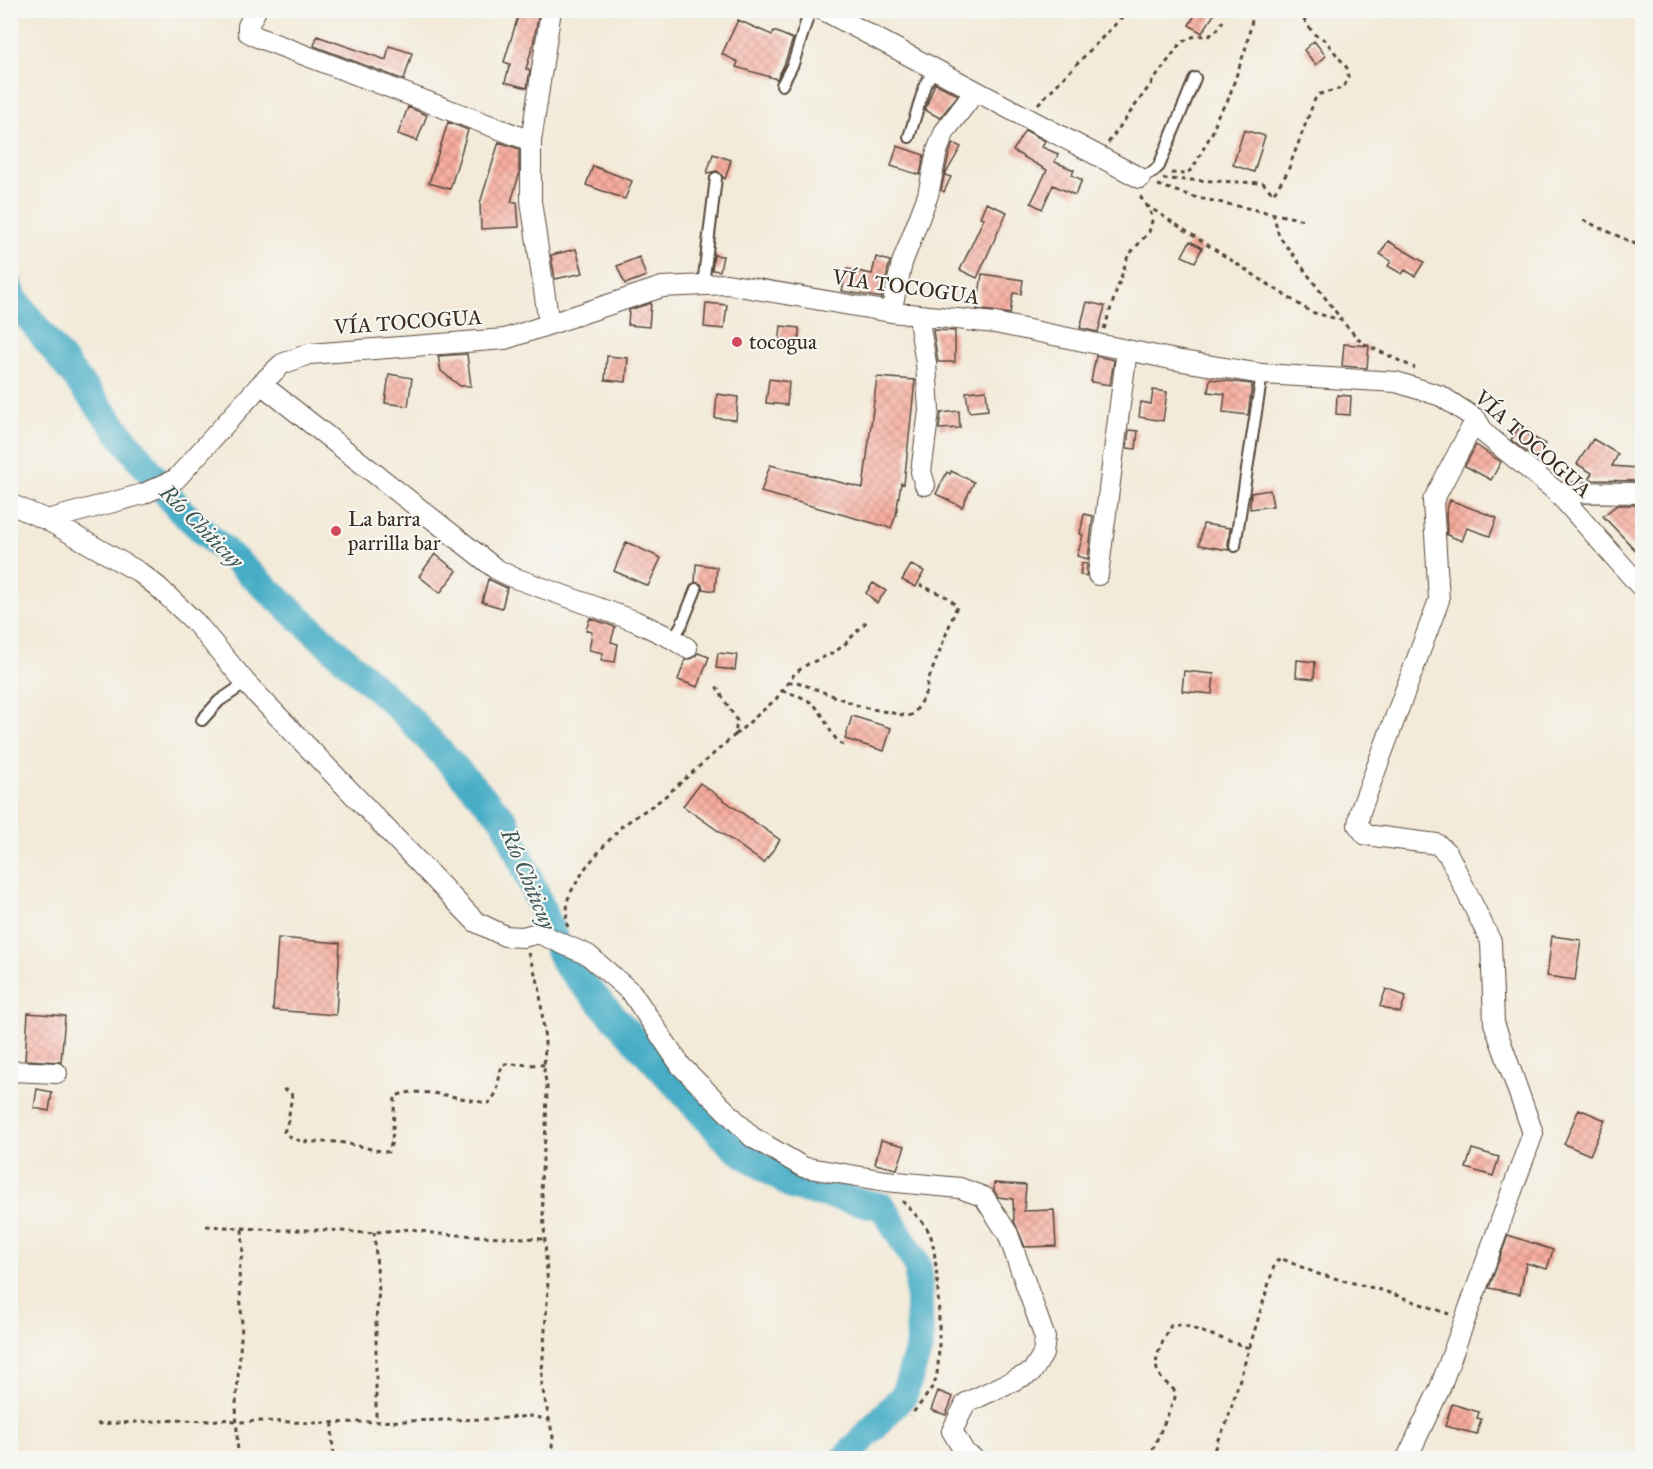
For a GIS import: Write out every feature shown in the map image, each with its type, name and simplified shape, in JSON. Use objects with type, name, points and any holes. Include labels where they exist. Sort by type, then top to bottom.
[{"type":"street","points":[[256,10],[248,26],[248,32],[257,38],[531,141]]},
{"type":"street","points":[[549,324],[531,201],[531,141],[551,10]]},
{"type":"street","points":[[823,10],[1100,157],[1140,187]]},
{"type":"street","points":[[891,312],[902,263],[928,195],[937,151],[945,131],[968,101],[973,90]]},
{"type":"street","name":"VÍA TOCOGUA","points":[[47,520],[142,494],[176,478],[282,364],[309,354],[505,339],[662,287],[727,284],[891,312],[994,323],[1262,374],[1396,382],[1441,396],[1476,419],[1484,433],[1557,492],[1642,588]]},
{"type":"street","points":[[923,315],[920,327],[926,363],[929,411],[921,472],[925,484]]},
{"type":"street","points":[[1098,575],[1127,350]]},
{"type":"street","points":[[261,384],[496,569],[512,578],[635,621],[680,644]]},
{"type":"street","points":[[1407,1458],[1440,1388],[1533,1133],[1494,1023],[1491,942],[1448,854],[1437,844],[1366,835],[1358,825],[1360,812],[1439,600],[1433,501],[1476,419]]},
{"type":"street","points":[[1557,492],[1642,493]]},
{"type":"street","points":[[10,504],[47,520],[139,572],[158,587],[196,623],[246,683],[476,922],[505,936],[523,937],[538,933],[579,952],[632,993],[681,1066],[752,1137],[803,1167],[886,1181],[960,1188],[984,1197],[1008,1234],[1045,1338],[1043,1354],[1032,1372],[966,1403],[952,1431],[965,1453],[973,1458]]},
{"type":"street","points":[[10,1071],[57,1073]]},
{"type":"lane","points":[[782,85],[792,64],[810,10]]},
{"type":"lane","points":[[909,137],[925,85],[934,70]]},
{"type":"lane","points":[[1140,187],[1159,166],[1195,78]]},
{"type":"lane","points":[[703,285],[716,178]]},
{"type":"lane","points":[[1235,546],[1262,374]]},
{"type":"lane","points":[[680,644],[682,624],[696,590]]},
{"type":"lane","points":[[202,720],[219,701],[246,683]]},
{"type":"path","points":[[1025,118],[1129,10]]},
{"type":"path","points":[[1186,174],[1193,168],[1213,131],[1218,115],[1228,100],[1246,46],[1252,20],[1250,10]]},
{"type":"path","points":[[1140,187],[1263,183],[1273,194],[1287,173],[1315,99],[1320,94],[1343,88],[1348,77],[1347,68],[1325,40],[1314,34],[1297,10]]},
{"type":"path","points":[[1100,157],[1117,129],[1180,44],[1198,34],[1209,36],[1223,21]]},
{"type":"path","points":[[1100,345],[1128,256],[1149,232],[1153,217],[1140,187]]},
{"type":"path","points":[[1140,187],[1304,220]]},
{"type":"path","points":[[1146,205],[1311,312],[1341,320]]},
{"type":"path","points":[[1273,213],[1279,236],[1341,320],[1362,343],[1422,372]]},
{"type":"path","points":[[1583,220],[1642,247]]},
{"type":"path","points":[[788,682],[798,682],[862,707],[908,717],[914,714],[926,692],[928,681],[957,606],[947,597],[920,585]]},
{"type":"path","points":[[579,952],[566,922],[568,899],[586,867],[622,826],[662,799],[770,706],[795,673],[843,646],[868,620]]},
{"type":"path","points":[[715,684],[737,721],[735,735]]},
{"type":"path","points":[[782,691],[810,701],[819,710],[835,738],[847,747]]},
{"type":"path","points":[[523,937],[539,985],[544,1025],[547,1085],[541,1180],[548,1289],[545,1307],[546,1330],[542,1386],[553,1437],[550,1458]]},
{"type":"path","points":[[283,1090],[287,1090],[292,1095],[284,1132],[289,1138],[324,1144],[335,1142],[388,1152],[392,1142],[395,1097],[401,1093],[434,1093],[489,1103],[500,1087],[500,1072],[503,1064],[545,1065]]},
{"type":"path","points":[[886,1181],[930,1232],[935,1252],[939,1334],[936,1379],[910,1416]]},
{"type":"path","points":[[207,1226],[374,1232],[412,1229],[475,1236],[544,1239]]},
{"type":"path","points":[[238,1458],[236,1421],[242,1325],[239,1271],[243,1248],[242,1228]]},
{"type":"path","points":[[374,1232],[380,1291],[376,1319],[376,1422]]},
{"type":"path","points":[[1212,1458],[1217,1441],[1226,1425],[1275,1263],[1280,1258],[1318,1274],[1381,1290],[1465,1319]]},
{"type":"path","points":[[1149,1458],[1175,1398],[1174,1390],[1161,1379],[1156,1360],[1171,1325],[1183,1325],[1249,1348]]},
{"type":"path","points":[[97,1424],[181,1420],[212,1422],[222,1419],[333,1423],[532,1416],[549,1419]]},
{"type":"path","points":[[333,1423],[334,1458]]},
{"type":"building","points":[[520,10],[539,12],[526,69],[530,70],[527,88],[505,82],[510,64],[504,62]]},
{"type":"building","points":[[1198,10],[1217,10],[1202,33],[1189,25]]},
{"type":"building","points":[[738,20],[772,35],[774,31],[793,39],[777,79],[736,67],[738,62],[722,54]]},
{"type":"building","points":[[317,36],[386,60],[389,46],[412,53],[404,80],[314,46]]},
{"type":"building","points":[[1314,41],[1326,56],[1316,65],[1304,50]]},
{"type":"building","points":[[935,83],[958,95],[940,118],[925,110]]},
{"type":"building","points":[[408,107],[427,115],[417,141],[398,134]]},
{"type":"building","points":[[448,122],[468,130],[450,189],[429,183]]},
{"type":"building","points":[[1025,130],[1045,141],[1042,147],[1058,154],[1055,162],[1074,170],[1072,175],[1082,180],[1075,195],[1053,185],[1042,209],[1031,203],[1047,170],[1013,151]]},
{"type":"building","points":[[1244,130],[1265,136],[1254,172],[1233,165]]},
{"type":"building","points":[[499,142],[519,149],[519,175],[511,202],[517,202],[519,227],[481,229],[480,203]]},
{"type":"building","points":[[953,143],[961,147],[945,175],[951,177],[944,192],[941,190]]},
{"type":"building","points":[[897,146],[924,155],[920,175],[891,166]]},
{"type":"building","points":[[713,154],[731,160],[725,179],[717,171],[707,173]]},
{"type":"building","points":[[593,166],[632,181],[625,199],[586,185]]},
{"type":"building","points":[[986,203],[1007,212],[977,278],[960,270],[984,218],[980,217]]},
{"type":"building","points":[[1190,241],[1202,248],[1195,262],[1182,256]]},
{"type":"building","points":[[1388,241],[1424,262],[1415,276],[1405,270],[1402,274],[1388,266],[1391,261],[1380,254]]},
{"type":"building","points":[[576,249],[583,273],[555,279],[551,255]]},
{"type":"building","points":[[714,255],[723,256],[720,271],[712,270]]},
{"type":"building","points":[[639,257],[646,276],[625,284],[617,266]]},
{"type":"building","points":[[876,257],[890,261],[882,298],[842,291],[847,269],[872,274]]},
{"type":"building","points":[[982,274],[1023,280],[1021,294],[1013,293],[1010,314],[977,309]]},
{"type":"building","points":[[1087,302],[1105,306],[1098,332],[1080,328]]},
{"type":"building","points":[[651,303],[649,327],[628,325],[629,310]]},
{"type":"building","points":[[706,303],[727,305],[724,329],[704,327]]},
{"type":"building","points":[[781,326],[799,328],[799,347],[779,345]]},
{"type":"building","points":[[933,330],[955,331],[955,362],[938,362]]},
{"type":"building","points":[[1344,344],[1369,346],[1367,368],[1342,366]]},
{"type":"building","points":[[467,354],[471,386],[460,386],[441,371],[438,356]]},
{"type":"building","points":[[607,356],[628,358],[626,382],[605,380]]},
{"type":"building","points":[[1096,356],[1114,360],[1110,385],[1091,382]]},
{"type":"building","points":[[389,374],[412,378],[408,406],[385,403]]},
{"type":"building","points":[[877,377],[915,380],[904,484],[901,483],[896,515],[891,528],[761,492],[770,465],[863,488]]},
{"type":"building","points":[[769,379],[789,382],[787,405],[766,403]]},
{"type":"building","points":[[1210,379],[1252,384],[1248,415],[1223,412],[1225,394],[1208,392]]},
{"type":"building","points":[[986,390],[988,410],[969,412],[966,392]]},
{"type":"building","points":[[1153,390],[1167,392],[1163,421],[1139,417],[1141,402],[1151,404]]},
{"type":"building","points":[[717,394],[738,397],[736,420],[715,418]]},
{"type":"building","points":[[1337,395],[1351,396],[1350,415],[1336,414]]},
{"type":"building","points":[[959,411],[960,428],[939,429],[941,413]]},
{"type":"building","points":[[1518,428],[1545,444],[1536,459],[1511,440]]},
{"type":"building","points":[[1129,430],[1138,431],[1136,449],[1127,448]]},
{"type":"building","points":[[1593,439],[1618,454],[1612,466],[1637,468],[1636,481],[1589,478],[1592,473],[1577,464]]},
{"type":"building","points":[[1476,445],[1501,462],[1491,480],[1465,466]]},
{"type":"building","points":[[951,471],[974,482],[962,507],[936,494],[947,472],[950,474]]},
{"type":"building","points":[[1270,490],[1273,506],[1250,509],[1251,493]]},
{"type":"building","points":[[1450,500],[1497,518],[1490,536],[1467,528],[1462,541],[1447,535],[1446,513]]},
{"type":"building","points":[[1617,505],[1635,505],[1642,513],[1642,557],[1603,516]]},
{"type":"building","points":[[1084,514],[1093,516],[1088,559],[1077,556],[1083,535],[1080,534]]},
{"type":"building","points":[[1203,524],[1230,528],[1229,550],[1199,545]]},
{"type":"building","points":[[626,542],[661,558],[648,586],[614,571]]},
{"type":"building","points":[[435,554],[457,571],[440,593],[419,576]]},
{"type":"building","points":[[1082,563],[1087,564],[1086,576],[1080,575]]},
{"type":"building","points":[[696,564],[717,567],[715,591],[703,589],[701,584],[695,582]]},
{"type":"building","points":[[911,565],[924,571],[916,587],[902,580]]},
{"type":"building","points":[[488,579],[507,588],[502,608],[482,602]]},
{"type":"building","points":[[873,583],[886,591],[877,603],[866,593]]},
{"type":"building","points":[[590,618],[615,627],[611,642],[618,644],[615,662],[601,660],[603,653],[589,650],[592,632],[586,630]]},
{"type":"building","points":[[698,653],[709,657],[698,687],[678,680],[685,660],[693,658]]},
{"type":"building","points":[[718,653],[737,655],[735,670],[716,668]]},
{"type":"building","points":[[1297,660],[1315,662],[1314,679],[1296,677]]},
{"type":"building","points":[[1184,671],[1214,674],[1212,694],[1182,691]]},
{"type":"building","points":[[852,716],[891,728],[884,751],[845,739]]},
{"type":"building","points":[[700,783],[780,840],[764,863],[683,806]]},
{"type":"building","points":[[1552,936],[1581,940],[1575,980],[1547,976]]},
{"type":"building","points":[[278,938],[340,943],[336,1015],[273,1010]]},
{"type":"building","points":[[1386,989],[1406,996],[1400,1013],[1380,1006]]},
{"type":"building","points":[[28,1013],[65,1016],[61,1062],[25,1060]]},
{"type":"building","points":[[37,1089],[52,1092],[49,1111],[34,1108]]},
{"type":"building","points":[[1579,1109],[1605,1120],[1590,1155],[1564,1144]]},
{"type":"building","points":[[881,1140],[905,1146],[897,1169],[875,1164]]},
{"type":"building","points":[[1472,1149],[1499,1157],[1493,1176],[1466,1168]]},
{"type":"building","points":[[994,1183],[1026,1185],[1024,1211],[1054,1210],[1056,1246],[1025,1247],[1014,1221],[1013,1199],[998,1197],[994,1190]]},
{"type":"building","points":[[1508,1235],[1553,1250],[1547,1269],[1526,1263],[1520,1294],[1489,1288]]},
{"type":"building","points":[[938,1391],[953,1397],[946,1415],[931,1410]]},
{"type":"building","points":[[1452,1404],[1479,1412],[1477,1418],[1481,1419],[1477,1434],[1445,1426]]},
{"type":"waterway","name":"Río Chiticuy","points":[[10,288],[14,299],[180,510],[405,714],[505,821],[565,964],[732,1146],[794,1187],[883,1207],[918,1266],[920,1345],[904,1395],[845,1458]]},
{"type":"place","name":"tocogua","points":[[737,342]]},
{"type":"place","name":"La barra parrilla bar","points":[[336,531]]}]
